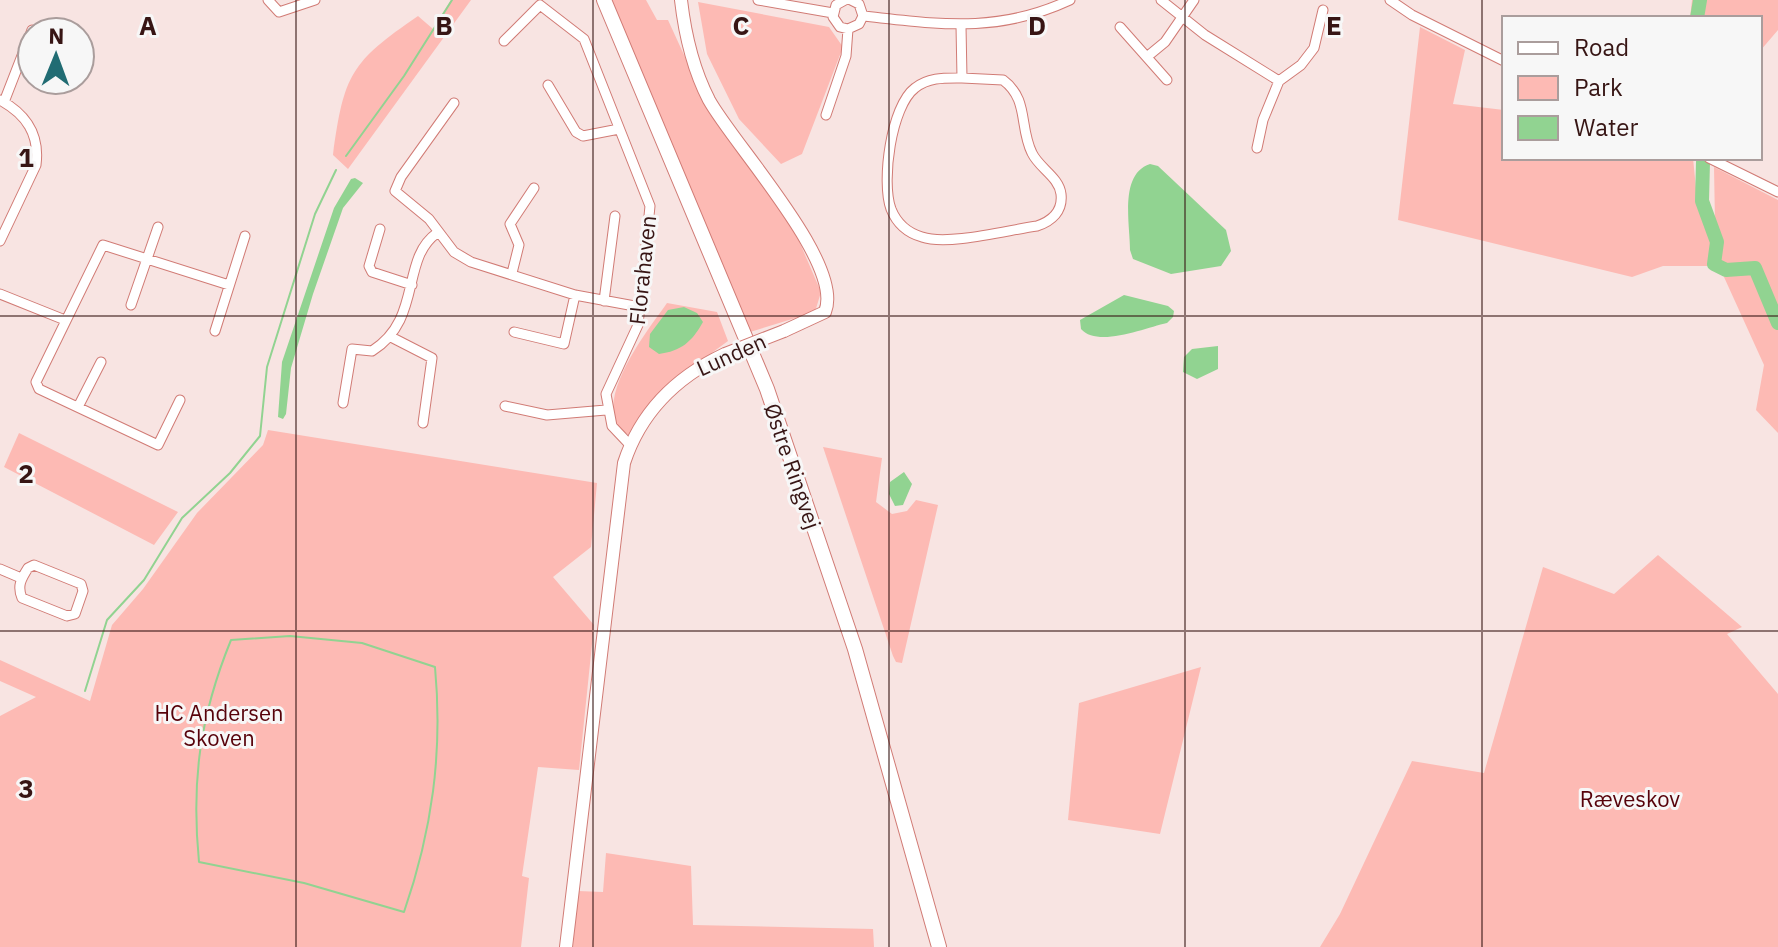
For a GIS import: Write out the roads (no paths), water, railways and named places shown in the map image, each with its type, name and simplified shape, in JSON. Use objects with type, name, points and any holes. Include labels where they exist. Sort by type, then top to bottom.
[{"type":"main road","name":"Østre Ringvej","points":[[604,0],[767,389],[855,649],[939,947]]},
{"type":"street","points":[[268,0],[279,12],[315,0]]},
{"type":"street","name":"Lunden","points":[[566,947],[620,481],[630,445],[665,393],[698,367],[825,312],[826,289],[789,210],[722,121],[703,88],[688,44],[681,0]]},
{"type":"street","points":[[758,0],[833,13]]},
{"type":"street","points":[[863,16],[856,27],[848,29],[837,24],[833,13],[836,5],[852,0],[863,16],[961,26],[1021,19],[1070,0]]},
{"type":"street","points":[[1161,0],[1183,19],[1279,81]]},
{"type":"street","points":[[1148,56],[1183,19],[1194,0]]},
{"type":"street","points":[[1390,0],[1412,15],[1502,60]]},
{"type":"street","name":"Florahaven","points":[[504,41],[534,7],[545,7],[584,39],[650,206],[634,339],[608,386],[606,410]]},
{"type":"street","points":[[1257,148],[1263,120],[1279,81],[1301,65],[1314,48],[1323,10]]},
{"type":"street","points":[[961,26],[962,78]]},
{"type":"street","points":[[1120,27],[1167,80]]},
{"type":"street","points":[[826,115],[846,56],[848,29]]},
{"type":"street","points":[[0,241],[36,165],[37,151],[29,124],[2,101],[16,68]]},
{"type":"street","points":[[962,78],[1003,80],[1018,94],[1034,156],[1061,193],[1059,210],[1051,220],[1037,226],[936,239],[908,231],[895,217],[888,195],[890,156],[893,130],[903,101],[915,88],[931,79],[962,78]]},
{"type":"street","points":[[548,85],[576,132],[583,136],[619,129]]},
{"type":"street","points":[[454,103],[395,191],[429,219],[454,252],[471,262],[575,295],[640,307]]},
{"type":"street","points":[[1713,160],[1778,192]]},
{"type":"street","points":[[512,273],[519,245],[510,224],[534,188]]},
{"type":"street","points":[[604,301],[615,216]]},
{"type":"street","points":[[131,305],[158,227]]},
{"type":"street","points":[[380,229],[369,266],[372,272],[412,285]]},
{"type":"street","points":[[343,403],[352,349],[372,351],[391,337],[407,310],[422,250],[437,233]]},
{"type":"street","points":[[215,331],[245,236]]},
{"type":"street","points":[[180,400],[158,445],[39,389],[36,382],[103,245],[229,285]]},
{"type":"street","points":[[0,294],[65,320]]},
{"type":"street","points":[[514,332],[564,344],[575,295]]},
{"type":"street","points":[[391,337],[432,358],[423,423]]},
{"type":"street","points":[[78,407],[101,362]]},
{"type":"street","points":[[505,406],[547,415],[606,410],[612,426],[630,445]]},
{"type":"street","points":[[34,565],[81,584],[83,591],[75,614],[67,616],[22,598],[18,588],[21,578],[34,565]]},
{"type":"street","points":[[0,569],[21,578]]},
{"type":"water","points":[[1150,164],[1158,166],[1226,230],[1231,251],[1221,266],[1171,274],[1133,259],[1128,214],[1130,189],[1140,170]]},
{"type":"water","points":[[351,179],[363,183],[343,208],[313,294],[291,368],[283,419],[278,417],[282,362],[334,208]]},
{"type":"water","points":[[1124,295],[1168,306],[1174,311],[1173,317],[1167,323],[1110,337],[1098,337],[1081,329],[1080,320]]},
{"type":"water","points":[[684,307],[697,313],[703,322],[685,344],[674,351],[659,354],[649,347],[650,334],[668,310]]},
{"type":"water","points":[[1218,346],[1218,369],[1197,379],[1183,372],[1184,357],[1192,349]]},
{"type":"water","points":[[904,472],[912,484],[903,505],[895,506],[889,494],[890,482]]},
{"type":"waterway","points":[[346,156],[404,76],[452,0]]},
{"type":"waterway","points":[[1697,16],[1700,0]]},
{"type":"waterway","points":[[1703,162],[1702,201],[1717,242],[1714,264],[1726,270],[1755,268],[1778,323]]},
{"type":"waterway","points":[[85,691],[107,620],[144,580],[182,518],[230,473],[260,436],[267,367],[315,214],[336,170]]},
{"type":"waterway","points":[[290,636],[362,643],[435,667],[437,730],[433,791],[422,852],[404,912],[304,883],[199,862],[196,804],[200,749],[212,695],[231,640],[290,636]]},
{"type":"park label","name":"HC Andersen Skoven","points":[[219,724]]},
{"type":"park label","name":"Ræveskov","points":[[1630,798]]}]
